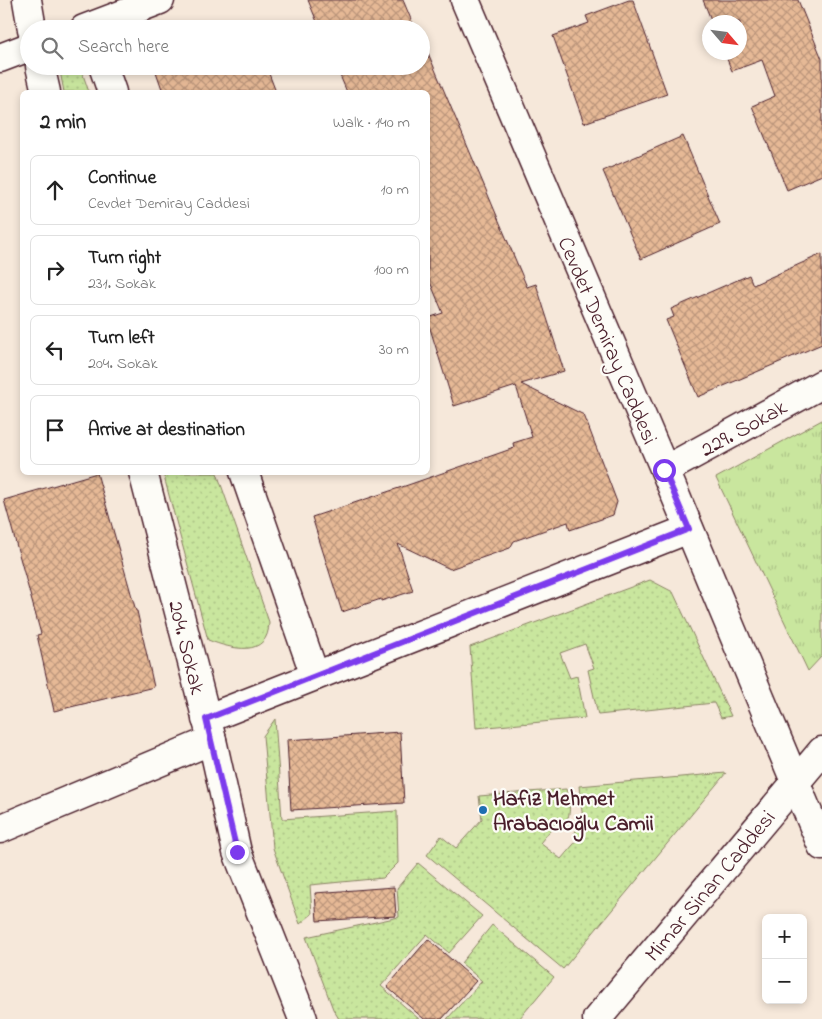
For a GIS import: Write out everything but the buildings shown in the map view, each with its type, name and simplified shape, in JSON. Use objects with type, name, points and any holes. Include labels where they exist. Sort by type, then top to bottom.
[{"type":"street","points":[[27,0],[30,20]]},
{"type":"street","points":[[109,20],[160,0]]},
{"type":"street","name":"Cevdet Demiray Caddesi","points":[[465,0],[822,846]]},
{"type":"street","points":[[0,58],[20,50]]},
{"type":"street","points":[[42,75],[46,90]]},
{"type":"street","points":[[106,75],[111,90]]},
{"type":"street","name":"229. Sokak","points":[[664,470],[822,384]]},
{"type":"street","name":"204. Sokak","points":[[144,475],[209,730],[237,852],[303,1019]]},
{"type":"street","points":[[245,475],[314,676]]},
{"type":"street","points":[[0,829],[209,730],[314,676],[689,529]]},
{"type":"street","name":"Mimar Sinan Caddesi","points":[[597,1019],[822,751]]},
{"type":"green space","points":[[61,75],[83,75],[88,90],[64,90]]},
{"type":"green space","points":[[822,420],[822,656],[808,671],[716,478]]},
{"type":"green space","points":[[164,475],[218,475],[269,622],[267,634],[263,642],[256,646],[237,648],[208,640]]},
{"type":"green space","points":[[650,580],[673,592],[731,716],[721,718],[714,703],[598,715],[588,670],[594,668],[585,644],[560,653],[570,678],[577,676],[585,718],[476,728],[470,647]]},
{"type":"green space","points":[[275,719],[282,819],[397,811],[398,863],[383,878],[310,885],[312,914],[300,924],[273,848],[263,736]]},
{"type":"green space","points":[[726,773],[563,969],[427,855],[441,836],[456,848],[482,819],[479,796],[566,789],[569,816],[564,825],[558,821],[540,843],[561,859],[579,838],[574,834],[583,820],[579,786]]},
{"type":"green space","points":[[418,863],[482,916],[449,953],[427,934],[381,986],[419,1019],[339,1019],[333,1009],[306,937],[399,917],[397,888]]},
{"type":"green space","points":[[492,925],[554,977],[519,1019],[447,1019],[482,981],[461,963]]},
{"type":"place","name":"Hafız Mehmet Arabacıoğlu Camii","points":[[483,810]]},
{"type":"route","points":[[237,852],[206,719],[689,529],[664,470]]}]
